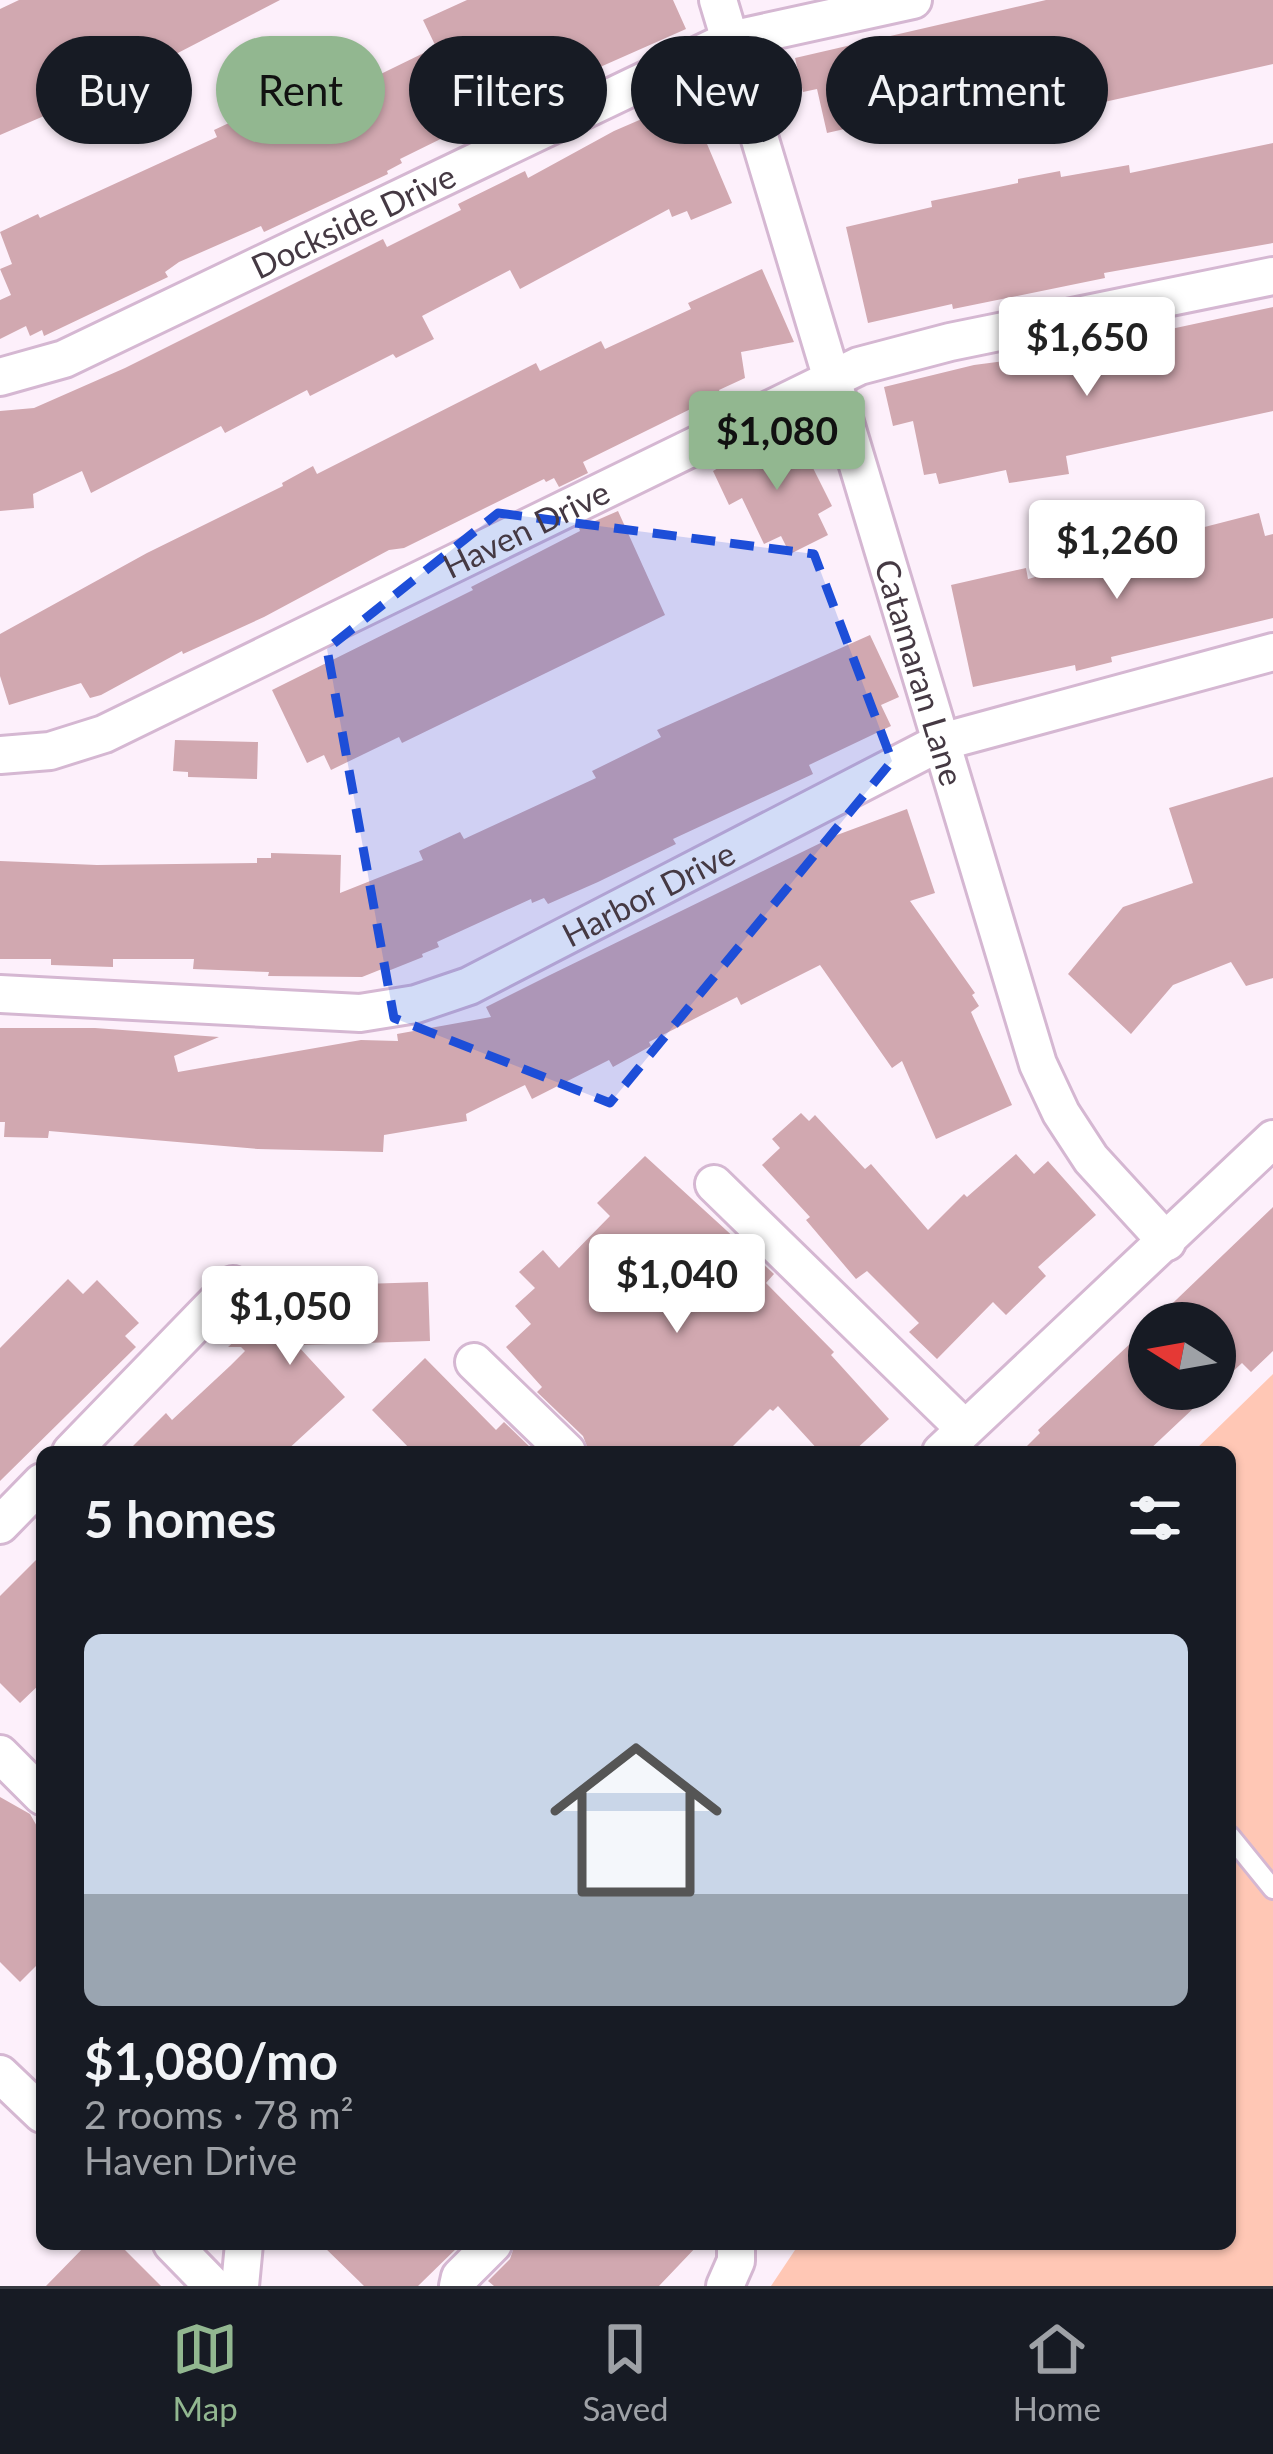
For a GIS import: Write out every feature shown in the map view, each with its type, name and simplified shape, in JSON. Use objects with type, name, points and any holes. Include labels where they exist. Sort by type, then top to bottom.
[{"type":"street","name":"Catamaran Lane","points":[[718,0],[729,36]]},
{"type":"street","name":"Dockside Drive","points":[[748,36],[913,0]]},
{"type":"street","name":"Dockside Drive","points":[[0,377],[64,359],[631,87]]},
{"type":"street","name":"Catamaran Lane","points":[[761,144],[1038,1064],[1061,1113],[1091,1159],[1167,1242]]},
{"type":"street","name":"Haven Drive","points":[[0,755],[50,751],[104,734],[831,378],[886,357],[1273,276]]},
{"type":"street","name":"Harbor Drive","points":[[0,994],[360,1013],[416,1004],[470,986],[941,742],[1273,652]]},
{"type":"street","points":[[714,1184],[953,1441],[1273,1139]]},
{"type":"street","points":[[77,1446],[233,1285]]},
{"type":"street","points":[[474,1362],[561,1446]]},
{"type":"street","points":[[0,1526],[36,1488]]},
{"type":"street","points":[[0,1754],[36,1790]]},
{"type":"street","points":[[0,2074],[36,2108]]},
{"type":"street","points":[[178,2250],[213,2286]]},
{"type":"street","points":[[240,2286],[243,2250]]},
{"type":"street","points":[[458,2286],[460,2277],[487,2250]]},
{"type":"street","points":[[725,2286],[736,2250]]},
{"type":"lane","points":[[1236,1843],[1273,1888]]},
{"type":"highlighted area","points":[[498,513],[814,554],[892,761],[610,1103],[394,1018],[327,649]]},
{"type":"shaded area","points":[[1273,1374],[1273,2286],[771,2286],[795,2250],[1236,2250],[1236,1446],[1199,1446]]},
{"type":"building","points":[[19,0],[280,0],[192,46],[192,36],[36,36],[36,119],[0,135],[0,9]]},
{"type":"building","points":[[467,0],[673,0],[686,29],[670,36],[631,36],[631,53],[607,64],[607,36],[431,36],[423,20]]},
{"type":"building","points":[[1046,0],[1273,0],[1273,64],[1108,101],[1108,36],[890,36]]},
{"type":"building","points":[[826,51],[826,129],[817,89],[803,92],[802,56]]},
{"type":"building","points":[[409,60],[409,144],[430,144],[400,159],[402,163],[388,174],[264,232],[261,226],[179,262],[165,272],[168,277],[44,336],[42,330],[30,336],[26,326],[0,339],[0,300],[11,295],[0,269],[12,264],[0,232],[216,137],[216,144],[385,144],[385,72]]},
{"type":"building","points":[[631,124],[631,144],[707,144],[732,203],[691,220],[687,211],[672,217],[669,209],[520,289],[510,270],[422,316],[434,339],[396,358],[393,354],[310,396],[307,390],[225,433],[221,426],[91,493],[82,471],[33,494],[34,508],[0,511],[0,411],[34,408],[125,368],[383,239],[387,247],[525,171],[528,178],[590,144],[607,144],[607,135]]},
{"type":"building","points":[[1273,143],[1273,243],[868,323],[846,227],[932,207],[931,201],[1018,183],[1018,179],[1129,165],[1130,173]]},
{"type":"building","points":[[762,269],[794,342],[741,352],[745,378],[583,462],[588,473],[559,487],[554,478],[544,479],[404,548],[389,550],[264,617],[182,651],[101,695],[90,698],[81,683],[9,705],[0,676],[0,634],[313,466],[317,474],[536,363],[540,371],[601,341],[605,349]]},
{"type":"building","points":[[1273,307],[1273,411],[1066,456],[1069,474],[1009,483],[1006,470],[939,484],[936,473],[924,475],[913,421],[893,426],[884,387]]},
{"type":"building","points":[[778,434],[791,459],[805,452],[832,506],[818,514],[828,535],[790,554],[781,536],[764,544],[742,498],[729,505],[713,471]]},
{"type":"building","points":[[618,511],[665,615],[402,743],[399,737],[331,770],[324,755],[307,763],[272,690]]},
{"type":"building","points":[[1259,513],[1265,536],[1273,534],[1273,618],[1111,657],[1112,662],[1076,671],[1075,665],[973,687],[951,585],[1026,568],[1028,579],[1120,554],[1119,549]]},
{"type":"building","points":[[870,635],[899,697],[881,705],[891,726],[809,765],[813,774],[673,839],[676,844],[598,882],[548,904],[544,898],[532,903],[531,899],[383,973],[382,969],[362,977],[268,976],[269,972],[193,969],[194,959],[113,959],[113,967],[51,965],[51,959],[0,959],[0,861],[257,863],[257,858],[271,858],[271,853],[341,855],[340,893],[423,860],[419,851],[460,832],[464,839],[596,778],[592,771],[661,737],[657,730]]},
{"type":"building","points":[[175,740],[258,742],[257,779],[188,777],[188,772],[173,771]]},
{"type":"building","points":[[1273,777],[1273,978],[1246,986],[1231,962],[1173,985],[1131,1034],[1068,974],[1123,907],[1193,883],[1169,808]]},
{"type":"building","points":[[907,809],[935,893],[910,901],[975,993],[979,1006],[971,1012],[1012,1105],[936,1139],[902,1061],[892,1068],[820,965],[741,1005],[737,997],[649,1042],[651,1046],[613,1067],[609,1060],[532,1099],[525,1085],[466,1114],[467,1121],[384,1135],[383,1152],[258,1149],[49,1131],[48,1138],[4,1137],[0,1028],[95,1028],[219,1037],[174,1056],[178,1072],[361,1040],[398,1041],[397,1034],[491,1017],[486,1007],[550,975],[837,835]]},
{"type":"building","points":[[801,1113],[809,1121],[815,1115],[865,1169],[871,1164],[928,1230],[964,1194],[967,1197],[1016,1154],[1034,1174],[1048,1161],[1096,1215],[1038,1267],[1046,1276],[1006,1315],[993,1302],[937,1359],[909,1332],[919,1323],[867,1271],[856,1279],[806,1220],[810,1217],[762,1165],[780,1148],[772,1139]]},
{"type":"building","points":[[645,1156],[774,1274],[766,1283],[834,1352],[831,1355],[889,1419],[860,1446],[815,1446],[778,1406],[733,1446],[587,1446],[583,1436],[537,1392],[542,1387],[506,1347],[531,1324],[515,1306],[535,1288],[519,1272],[543,1250],[559,1268],[610,1216],[597,1203]]},
{"type":"building","points":[[1273,1207],[1273,1351],[1251,1372],[1242,1363],[1236,1369],[1236,1302],[1174,1302]]},
{"type":"building","points":[[68,1279],[83,1294],[97,1280],[139,1323],[125,1336],[136,1347],[0,1481],[0,1348]]},
{"type":"building","points":[[428,1282],[430,1341],[297,1345],[345,1397],[292,1446],[133,1446],[166,1413],[172,1420],[230,1366],[245,1351],[228,1347],[295,1286]]},
{"type":"building","points":[[1128,1346],[1128,1410],[1192,1410],[1153,1446],[1027,1446]]},
{"type":"building","points":[[425,1358],[496,1430],[504,1422],[529,1446],[407,1446],[372,1410]]},
{"type":"building","points":[[36,1560],[36,1688],[20,1703],[0,1683],[0,1596]]},
{"type":"building","points":[[0,1797],[30,1814],[36,1824],[36,1966],[20,1982],[0,1962]]},
{"type":"building","points":[[81,2250],[125,2250],[161,2286],[46,2286]]},
{"type":"building","points":[[327,2250],[455,2250],[418,2286],[364,2286]]},
{"type":"building","points":[[513,2250],[693,2250],[659,2286],[494,2286],[488,2281]]}]
